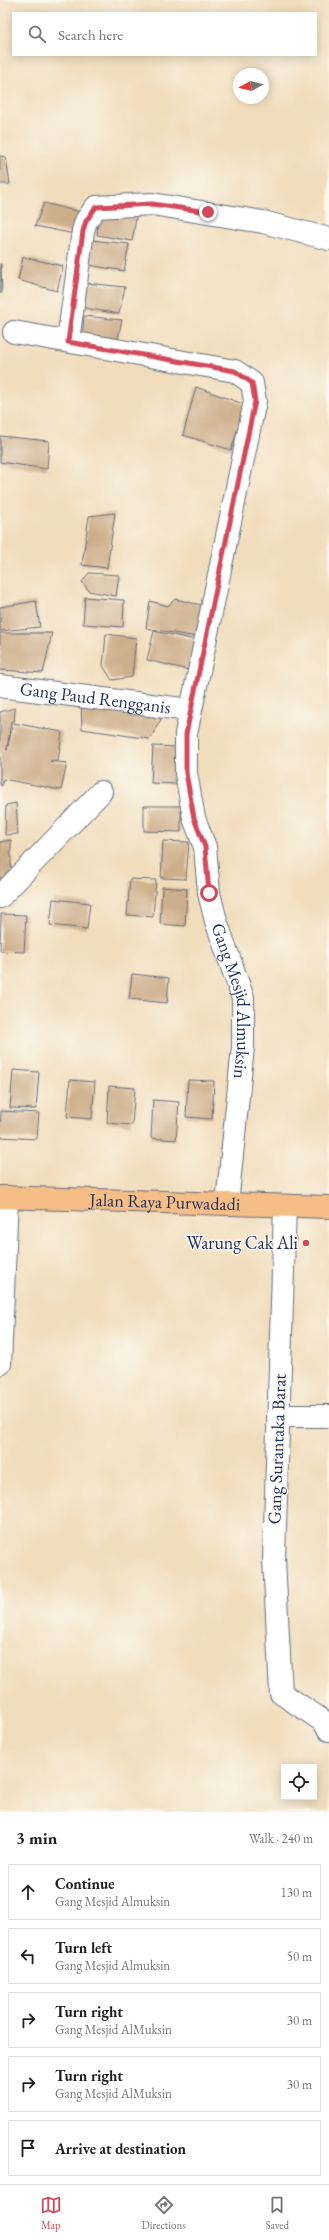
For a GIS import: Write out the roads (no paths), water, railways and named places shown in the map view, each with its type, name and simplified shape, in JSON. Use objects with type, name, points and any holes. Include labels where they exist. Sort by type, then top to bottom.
[{"type":"main road","name":"Jalan Raya Purwadadi","points":[[4,1197],[329,1207]]},
{"type":"street","points":[[68,342],[83,231],[86,221],[96,207],[152,204],[263,222],[329,239]]},
{"type":"street","name":"Gang Mesjid Almuksin","points":[[14,332],[235,371],[252,383],[255,401],[186,734],[186,773],[194,818],[205,847],[209,893],[216,921],[243,998],[243,1047],[227,1204]]},
{"type":"street","name":"Gang Paud Rengganis","points":[[0,686],[190,710]]},
{"type":"street","points":[[0,897],[101,792]]},
{"type":"street","points":[[0,1364],[4,1197]]},
{"type":"street","name":"Gang Surantaka Barat","points":[[285,1206],[274,1559],[281,1693],[323,1721],[329,1730]]},
{"type":"street","points":[[278,1416],[329,1416]]},
{"type":"place","name":"Warung Cak Ali","points":[[306,1243]]}]
